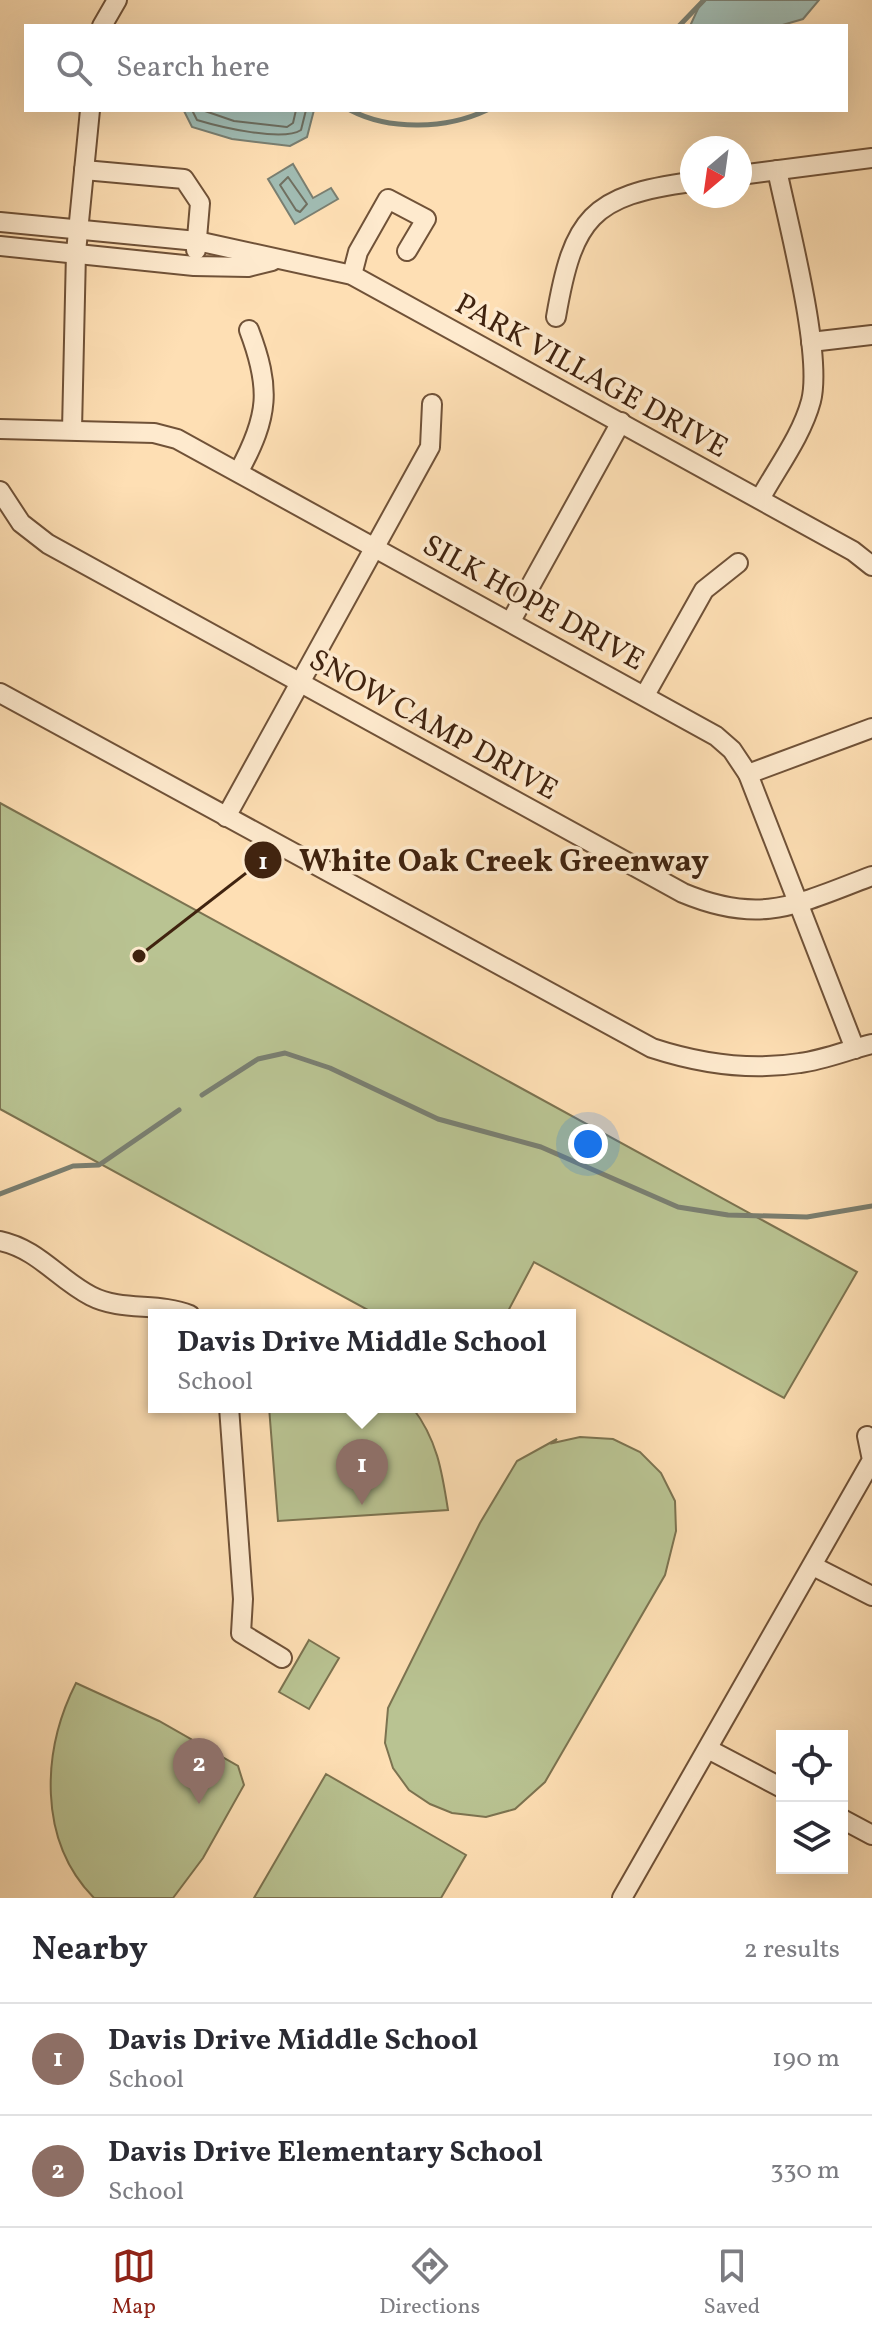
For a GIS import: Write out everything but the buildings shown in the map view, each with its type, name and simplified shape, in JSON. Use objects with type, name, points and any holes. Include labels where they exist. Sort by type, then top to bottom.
[{"type":"street","points":[[103,24],[117,0]]},
{"type":"street","points":[[72,430],[76,252],[90,112]]},
{"type":"street","points":[[752,173],[872,158]]},
{"type":"street","points":[[84,170],[184,179],[200,203],[194,266]]},
{"type":"street","points":[[760,499],[812,399],[811,342],[777,170]]},
{"type":"street","points":[[556,317],[572,247],[596,213],[625,194],[643,188],[680,183]]},
{"type":"street","points":[[352,275],[358,252],[388,199],[426,219],[407,251]]},
{"type":"street","name":"PARK VILLAGE DRIVE","points":[[0,222],[197,241],[352,275],[853,551],[872,566]]},
{"type":"street","name":"PARK VILLAGE DRIVE","points":[[0,246],[194,266],[248,267],[275,260]]},
{"type":"street","points":[[239,471],[257,438],[263,404],[264,368],[249,330]]},
{"type":"street","points":[[811,342],[872,335]]},
{"type":"street","points":[[226,817],[430,447],[432,404]]},
{"type":"street","points":[[511,621],[621,422]]},
{"type":"street","name":"SILK HOPE DRIVE","points":[[0,429],[154,433],[177,439],[716,736],[732,750],[748,774],[863,1046]]},
{"type":"street","name":"SNOW CAMP DRIVE","points":[[0,491],[13,513],[41,539],[683,893],[712,905],[766,911],[800,903],[872,876]]},
{"type":"street","points":[[645,695],[704,590],[738,563]]},
{"type":"street","points":[[0,693],[652,1048],[716,1063],[760,1065],[797,1064],[863,1046]]},
{"type":"street","points":[[748,774],[872,728]]},
{"type":"street","points":[[0,1241],[31,1251],[90,1296],[113,1304],[175,1309]]},
{"type":"street","points":[[229,1413],[243,1599],[241,1633],[282,1658]]},
{"type":"street","points":[[622,1898],[872,1460],[867,1436]]},
{"type":"street","points":[[813,1566],[872,1596]]},
{"type":"street","points":[[708,1749],[776,1785]]},
{"type":"street","points":[[848,1822],[872,1835]]},
{"type":"green space","points":[[0,803],[857,1272],[784,1398],[534,1262],[509,1309],[366,1309],[0,1109]]},
{"type":"green space","points":[[269,1413],[416,1413],[433,1443],[448,1510],[278,1521]]},
{"type":"green space","points":[[580,1437],[613,1439],[640,1452],[661,1473],[675,1501],[676,1531],[665,1575],[545,1782],[515,1809],[486,1817],[452,1813],[430,1804],[409,1790],[393,1768],[385,1743],[388,1708],[480,1523],[517,1461],[557,1439],[553,1443]]},
{"type":"green space","points":[[309,1640],[339,1658],[309,1709],[279,1692]]},
{"type":"green space","points":[[76,1683],[159,1721],[238,1766],[244,1785],[203,1858],[173,1898],[94,1898],[75,1875],[62,1849],[54,1822],[52,1765],[56,1737]]},
{"type":"green space","points":[[326,1774],[466,1855],[441,1898],[254,1898]]},
{"type":"water","points":[[702,0],[819,0],[803,19],[786,24],[691,24]]},
{"type":"water","points":[[184,112],[313,112],[307,137],[290,146],[232,139],[192,127]]},
{"type":"water","points":[[293,164],[313,198],[331,188],[338,199],[295,224],[268,179]]},
{"type":"waterway","points":[[681,24],[704,0]]},
{"type":"waterway","points":[[355,112],[383,122],[418,125],[454,121],[482,112]]},
{"type":"waterway","points":[[202,1095],[258,1059],[285,1053],[330,1068],[438,1119],[541,1147],[678,1207],[728,1215],[807,1217],[872,1206]]},
{"type":"waterway","points":[[0,1194],[73,1166],[99,1165],[179,1110]]},
{"type":"place","name":"White Oak Creek Greenway","points":[[139,956]]},
{"type":"place","name":"Davis Drive Middle School","points":[[362,1505]]},
{"type":"place","name":"Davis Drive Elementary School","points":[[199,1804]]}]
